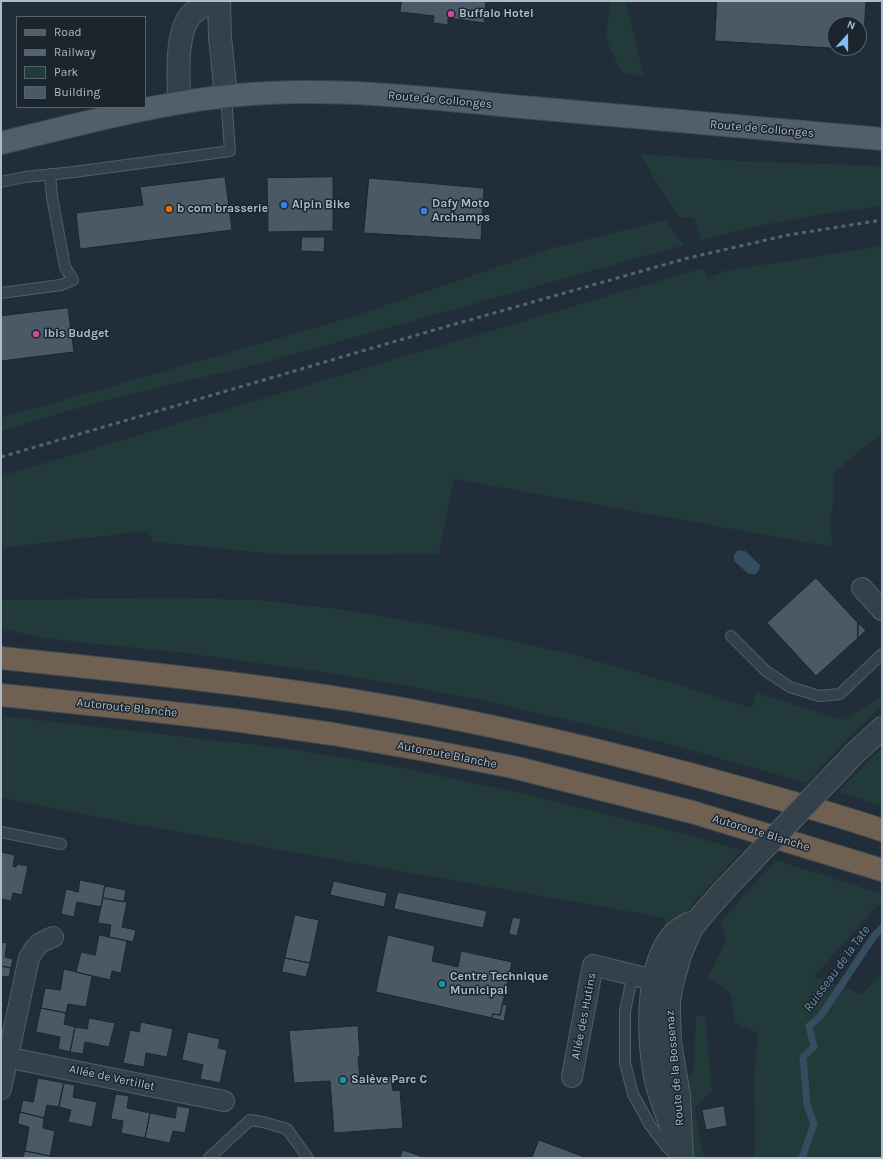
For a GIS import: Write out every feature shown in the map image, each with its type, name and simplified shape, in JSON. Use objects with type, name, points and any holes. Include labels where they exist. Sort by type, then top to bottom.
[{"type":"highway","points":[[1,658],[132,671],[241,685],[352,700],[438,715],[610,753],[775,797],[882,830]]},
{"type":"highway","name":"Autoroute Blanche","points":[[1,695],[128,708],[326,733],[498,764],[692,812],[882,870]]},
{"type":"main road","name":"Route de Collonges","points":[[1,144],[111,116],[179,102],[226,96],[310,92],[399,96],[755,129],[882,139]]},
{"type":"street","points":[[179,102],[179,58],[181,37],[185,25],[193,13],[214,1]]},
{"type":"street","points":[[219,1],[220,36],[226,96]]},
{"type":"street","points":[[862,588],[882,610]]},
{"type":"street","name":"Route de la Bossenaz","points":[[681,1158],[664,1107],[656,1077],[651,1043],[651,1008],[663,982],[662,953],[674,934],[702,915],[855,753],[882,728]]},
{"type":"street","points":[[1,1089],[4,1056],[30,958],[35,948],[41,942],[53,936]]},
{"type":"street","name":"Allée des Hutins","points":[[572,1077],[594,965],[663,982]]},
{"type":"street","name":"Allée de Vertillet","points":[[4,1056],[224,1101]]},
{"type":"lane","points":[[1,182],[26,177],[230,151],[226,96]]},
{"type":"lane","points":[[1,293],[61,285],[73,280],[65,267],[52,197],[50,174]]},
{"type":"lane","points":[[731,636],[766,671],[790,687],[819,696],[840,694],[882,654]]},
{"type":"lane","points":[[1,832],[61,844]]},
{"type":"lane","name":"Route de la Bossenaz","points":[[633,974],[625,1012],[625,1062],[633,1094],[650,1126],[681,1158]]},
{"type":"lane","points":[[209,1158],[250,1120],[287,1129],[308,1158]]},
{"type":"green space","points":[[610,1],[626,1],[644,77],[622,72],[606,39]]},
{"type":"green space","points":[[641,154],[738,161],[882,166],[882,206],[763,225],[702,240],[694,218],[680,217],[655,180]]},
{"type":"green space","points":[[665,220],[684,245],[259,364],[102,401],[1,431],[1,418],[345,319],[553,248]]},
{"type":"green space","points":[[882,246],[882,433],[846,462],[833,475],[834,500],[830,524],[833,547],[454,479],[439,554],[289,555],[154,542],[146,531],[1,548],[1,476],[703,268],[708,278],[724,271]]},
{"type":"green space","points":[[176,598],[257,600],[346,610],[448,628],[579,656],[683,686],[751,708],[757,693],[843,720],[882,697],[882,705],[845,741],[807,783],[662,742],[491,702],[315,671],[187,653],[40,638],[1,628],[1,600]]},
{"type":"green space","points":[[1,716],[276,747],[408,769],[520,793],[742,850],[681,917],[664,929],[666,918],[123,822],[1,798]]},
{"type":"green space","points":[[882,747],[882,806],[838,792]]},
{"type":"green space","points":[[776,860],[882,894],[882,906],[877,905],[814,977],[862,994],[882,973],[882,1158],[755,1158],[754,1078],[758,1034],[734,1022],[733,1005],[730,994],[723,986],[708,977],[726,940],[721,921]]},
{"type":"green space","points":[[696,1016],[705,1016],[712,1090],[694,1109],[704,1158],[693,1158],[685,1092],[694,1064]]},
{"type":"water","points":[[738,550],[745,551],[760,565],[756,574],[749,574],[734,561],[734,555]]},
{"type":"building","name":"Buffalo Hotel","points":[[402,1],[486,1],[484,23],[448,18],[448,25],[433,23],[434,16],[400,12]]},
{"type":"building","points":[[717,1],[866,1],[865,16],[827,16],[827,48],[715,41]]},
{"type":"building","name":"b com brasserie","points":[[225,177],[232,230],[80,249],[76,213],[143,205],[140,187]]},
{"type":"building","points":[[333,177],[333,231],[268,232],[267,178]]},
{"type":"building","name":"Dafy Moto Archamps","points":[[369,178],[484,188],[481,240],[364,233]]},
{"type":"building","points":[[302,237],[325,237],[324,252],[301,251]]},
{"type":"building","name":"Ibis Budget","points":[[68,308],[74,352],[1,361],[1,316]]},
{"type":"building","points":[[816,578],[858,623],[858,638],[816,676],[767,623]]},
{"type":"building","points":[[858,623],[866,630],[858,638]]},
{"type":"building","points":[[1,852],[15,855],[13,866],[16,867],[17,864],[28,866],[22,895],[13,893],[11,901],[1,899]]},
{"type":"building","points":[[80,880],[105,885],[101,907],[77,902],[74,917],[61,914],[66,889],[78,892]]},
{"type":"building","points":[[334,881],[387,893],[384,907],[330,895]]},
{"type":"building","points":[[105,886],[126,890],[124,902],[103,898]]},
{"type":"building","points":[[398,892],[487,911],[483,928],[394,909]]},
{"type":"building","points":[[103,898],[127,902],[122,927],[136,930],[133,942],[109,937],[111,925],[98,923]]},
{"type":"building","points":[[295,915],[319,920],[310,963],[285,958]]},
{"type":"building","points":[[513,917],[521,919],[517,936],[509,934]]},
{"type":"building","points":[[99,935],[127,941],[121,973],[112,971],[110,980],[76,972],[81,952],[95,955]]},
{"type":"building","name":"Centre Technique Municipal","points":[[388,935],[435,946],[432,961],[458,967],[461,951],[512,962],[500,1015],[493,1014],[492,1018],[376,992]]},
{"type":"building","points":[[1,942],[7,943],[5,957],[13,959],[11,968],[1,966]]},
{"type":"building","points":[[285,958],[310,963],[306,977],[282,972]]},
{"type":"building","points":[[1,966],[11,968],[9,977],[1,976]]},
{"type":"building","points":[[64,969],[92,976],[86,1007],[68,1004],[66,1013],[41,1008],[45,988],[60,990]]},
{"type":"building","points":[[503,1004],[507,1005],[504,1021],[492,1018],[493,1014],[500,1015]]},
{"type":"building","points":[[41,1008],[66,1013],[64,1024],[75,1027],[70,1052],[58,1049],[60,1037],[36,1032]]},
{"type":"building","points":[[89,1018],[115,1023],[109,1047],[85,1042],[83,1054],[70,1052],[75,1027],[87,1029]]},
{"type":"building","points":[[141,1022],[173,1029],[167,1057],[146,1053],[144,1067],[123,1063],[130,1030],[139,1032]]},
{"type":"building","name":"Salève Parc C","points":[[358,1026],[360,1079],[391,1076],[393,1091],[400,1090],[403,1128],[334,1133],[330,1081],[294,1083],[289,1031]]},
{"type":"building","points":[[188,1032],[220,1039],[218,1048],[227,1050],[220,1083],[200,1079],[203,1065],[182,1060]]},
{"type":"building","points":[[38,1078],[64,1083],[59,1107],[47,1105],[44,1118],[20,1112],[23,1100],[33,1102]]},
{"type":"building","points":[[64,1083],[75,1085],[73,1097],[97,1102],[92,1127],[68,1122],[71,1110],[59,1107]]},
{"type":"building","points":[[116,1094],[129,1096],[127,1108],[150,1113],[145,1138],[121,1133],[123,1121],[111,1119]]},
{"type":"building","points":[[177,1106],[190,1108],[185,1133],[173,1131],[170,1143],[145,1138],[150,1113],[175,1118]]},
{"type":"building","points":[[724,1106],[727,1126],[706,1130],[702,1110]]},
{"type":"building","points":[[20,1112],[44,1118],[43,1128],[55,1131],[50,1156],[25,1151],[29,1127],[18,1124]]},
{"type":"building","points":[[539,1140],[587,1158],[532,1158]]},
{"type":"building","points":[[403,1150],[426,1158],[400,1158]]},
{"type":"building","points":[[25,1151],[60,1158],[23,1158]]},
{"type":"waterway","name":"Ruisseau de la Tate","points":[[802,1158],[814,1124],[807,1105],[803,1057],[814,1047],[809,1026],[820,1017],[874,936],[882,928]]},
{"type":"railway","points":[[1,457],[434,330],[688,258],[788,235],[882,220]]},
{"type":"place","name":"Buffalo Hotel","points":[[451,14]]},
{"type":"place","name":"Alpin Bike","points":[[284,205]]},
{"type":"place","name":"b com brasserie","points":[[169,209]]},
{"type":"place","name":"Dafy Moto Archamps","points":[[424,211]]},
{"type":"place","name":"Ibis Budget","points":[[36,334]]},
{"type":"place","name":"Centre Technique Municipal","points":[[442,984]]},
{"type":"place","name":"Salève Parc C","points":[[343,1080]]}]
